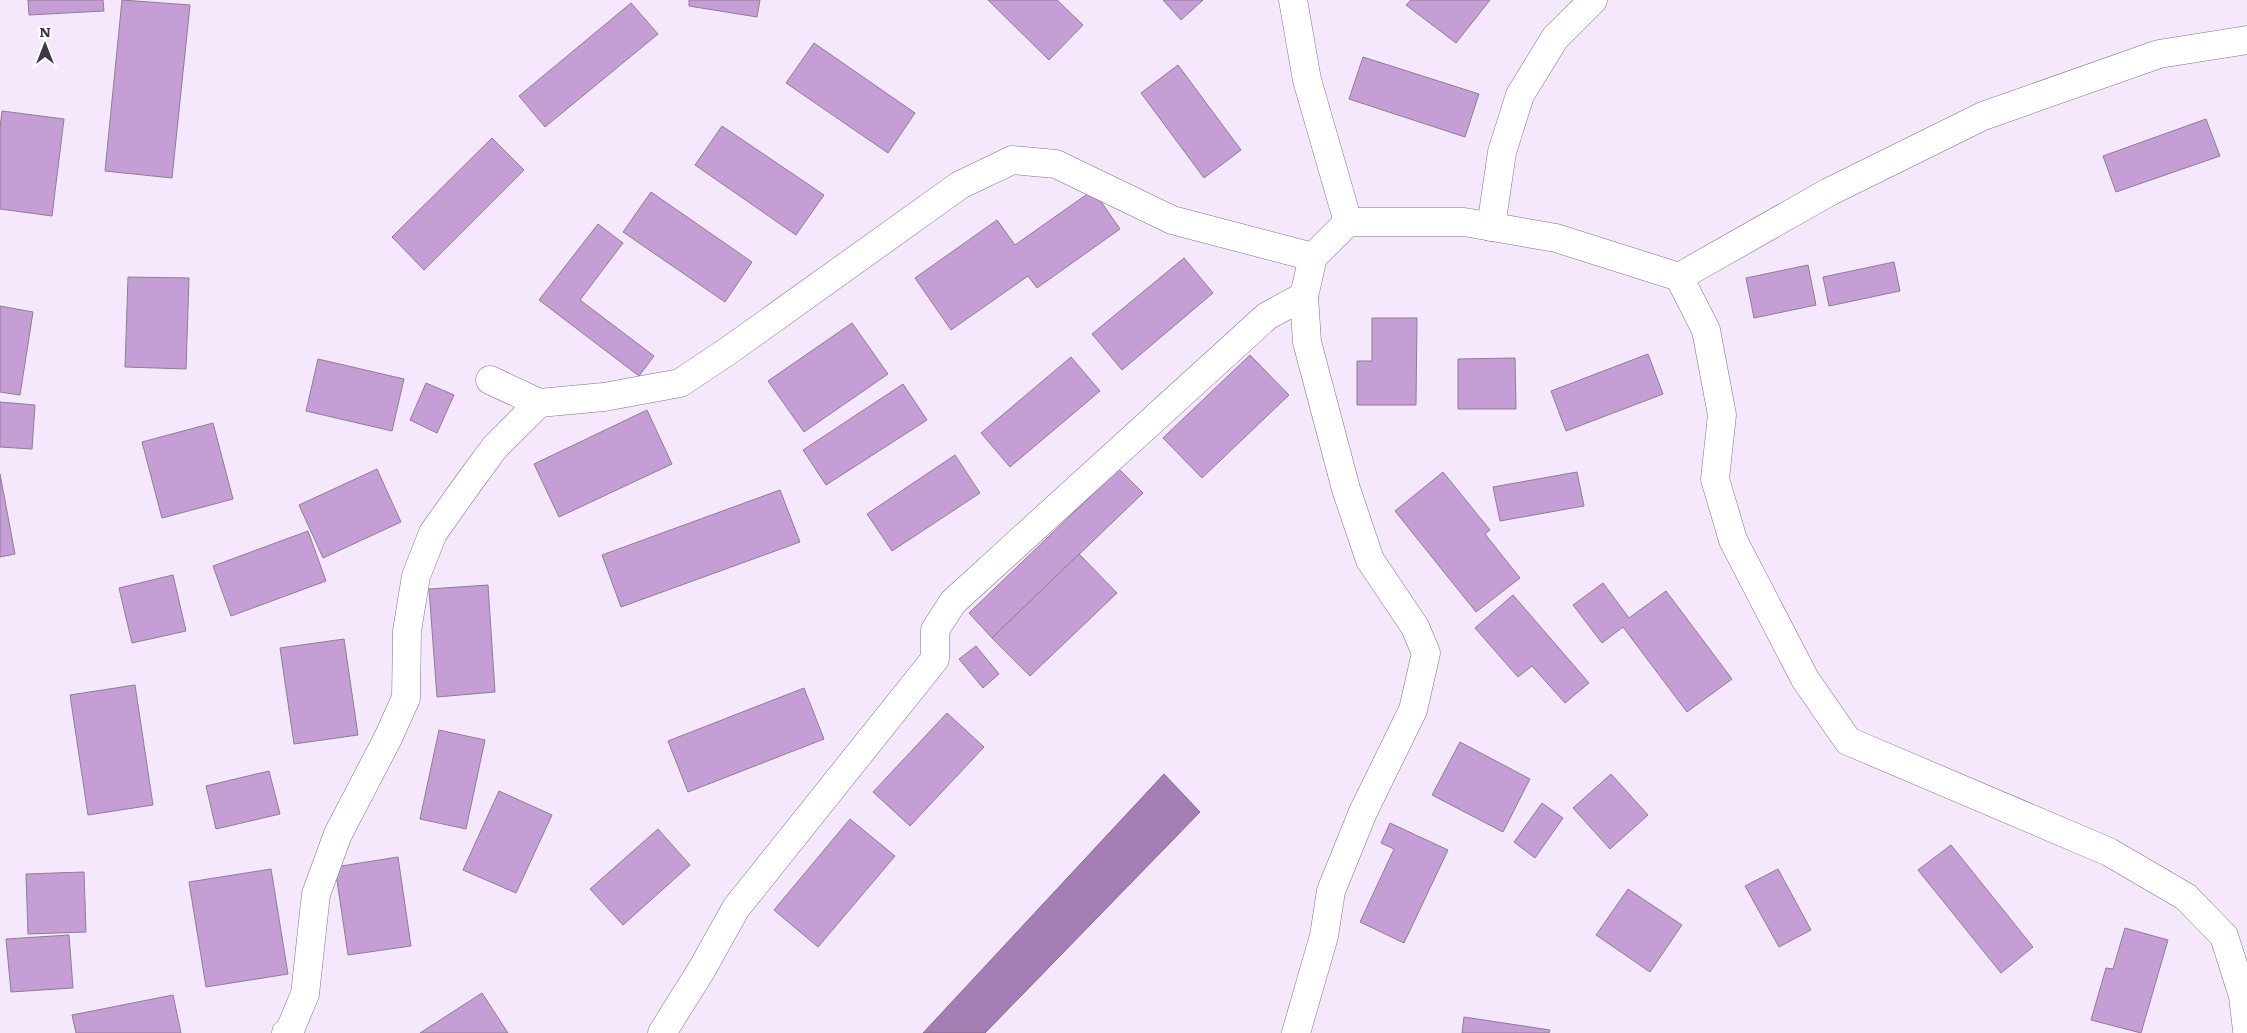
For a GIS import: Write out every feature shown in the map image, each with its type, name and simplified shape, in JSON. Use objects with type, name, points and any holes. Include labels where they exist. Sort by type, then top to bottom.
[{"type":"street","points":[[1294,0],[1307,80],[1348,222]]},
{"type":"street","points":[[1491,227],[1502,152],[1520,95],[1554,38],[1593,0]]},
{"type":"street","points":[[1679,277],[1829,192],[1983,116],[2159,54],[2247,40]]},
{"type":"street","points":[[490,380],[539,403],[604,397],[680,383],[728,351],[960,185],[1012,160],[1056,164],[1172,220],[1313,256]]},
{"type":"street","points":[[1296,1033],[1324,936],[1331,891],[1363,812],[1413,710],[1426,653],[1415,627],[1370,560],[1346,490],[1307,342],[1304,296],[1313,256],[1348,222],[1464,222],[1556,238],[1679,277],[1706,330],[1722,414],[1715,479],[1733,540],[1805,679],[1848,741],[2109,852],[2186,897],[2224,936],[2243,996],[2247,1030]]},
{"type":"street","points":[[662,1033],[702,969],[736,908],[935,659],[935,630],[953,602],[1267,316],[1304,296]]},
{"type":"street","points":[[286,1033],[290,1030],[306,994],[316,894],[338,834],[388,738],[406,698],[407,631],[416,576],[434,533],[467,486],[495,447],[539,403]]},
{"type":"shaded area","points":[[1164,774],[1200,812],[985,1033],[923,1033]]},
{"type":"building","points":[[28,0],[103,0],[104,11],[29,15]]},
{"type":"building","points":[[122,0],[190,5],[172,178],[105,171]]},
{"type":"building","points":[[689,0],[760,0],[757,17],[689,6]]},
{"type":"building","points":[[988,0],[1057,0],[1083,25],[1049,60]]},
{"type":"building","points":[[1163,0],[1203,0],[1181,20]]},
{"type":"building","points":[[1411,0],[1490,0],[1456,43],[1406,5]]},
{"type":"building","points":[[631,3],[658,34],[545,127],[519,96]]},
{"type":"building","points":[[814,43],[915,113],[888,153],[786,83]]},
{"type":"building","points":[[1363,57],[1479,94],[1465,137],[1349,99]]},
{"type":"building","points":[[1178,65],[1241,150],[1204,178],[1141,93]]},
{"type":"building","points":[[2,111],[64,119],[52,216],[0,209],[0,128]]},
{"type":"building","points":[[2206,119],[2220,156],[2116,192],[2103,156]]},
{"type":"building","points":[[722,126],[824,195],[796,235],[695,165]]},
{"type":"building","points":[[492,138],[524,170],[424,270],[392,237]]},
{"type":"building","points":[[1093,190],[1120,229],[1037,288],[1028,276],[951,330],[915,278],[997,220],[1015,245]]},
{"type":"building","points":[[651,192],[752,262],[725,302],[623,232]]},
{"type":"building","points":[[598,224],[623,243],[580,300],[654,356],[639,376],[539,300]]},
{"type":"building","points":[[1184,258],[1213,293],[1122,370],[1092,334]]},
{"type":"building","points":[[1894,262],[1900,291],[1829,306],[1823,277]]},
{"type":"building","points":[[1808,265],[1816,305],[1754,318],[1746,278]]},
{"type":"building","points":[[128,277],[189,278],[186,369],[125,367]]},
{"type":"building","points":[[0,306],[33,312],[20,395],[0,392]]},
{"type":"building","points":[[1372,318],[1417,318],[1416,405],[1357,405],[1357,361],[1372,361]]},
{"type":"building","points":[[852,323],[888,374],[804,432],[768,381]]},
{"type":"building","points":[[1648,354],[1663,394],[1566,431],[1551,391]]},
{"type":"building","points":[[1250,355],[1289,395],[1202,478],[1163,438]]},
{"type":"building","points":[[1071,357],[1100,391],[1010,467],[981,433]]},
{"type":"building","points":[[1515,358],[1516,409],[1458,409],[1458,359]]},
{"type":"building","points":[[318,359],[404,379],[392,431],[306,411]]},
{"type":"building","points":[[426,383],[454,395],[437,433],[410,420]]},
{"type":"building","points":[[903,384],[927,420],[826,485],[803,450]]},
{"type":"building","points":[[0,402],[35,405],[32,449],[0,447]]},
{"type":"building","points":[[647,410],[672,464],[559,517],[534,464]]},
{"type":"building","points":[[213,423],[233,499],[162,518],[142,442]]},
{"type":"building","points":[[955,455],[980,493],[892,551],[867,514]]},
{"type":"building","points":[[377,469],[401,522],[323,558],[299,505]]},
{"type":"building","points":[[1119,469],[1143,493],[992,638],[969,613]]},
{"type":"building","points":[[1443,472],[1490,530],[1485,534],[1520,578],[1476,612],[1395,511]]},
{"type":"building","points":[[1577,472],[1584,506],[1500,521],[1493,487]]},
{"type":"building","points":[[0,474],[15,554],[0,557]]},
{"type":"building","points":[[780,490],[800,542],[621,607],[602,555]]},
{"type":"building","points":[[308,531],[326,581],[231,616],[213,566]]},
{"type":"building","points":[[1079,554],[1117,593],[1030,676],[992,638]]},
{"type":"building","points":[[173,575],[186,631],[132,643],[119,588]]},
{"type":"building","points":[[1603,583],[1629,618],[1666,591],[1732,679],[1687,712],[1623,627],[1602,643],[1573,605]]},
{"type":"building","points":[[488,585],[495,692],[437,697],[429,589]]},
{"type":"building","points":[[1513,595],[1589,683],[1565,703],[1532,666],[1518,677],[1475,628]]},
{"type":"building","points":[[344,639],[358,735],[294,744],[280,648]]},
{"type":"building","points":[[976,646],[999,674],[983,688],[959,659]]},
{"type":"building","points":[[135,685],[153,805],[88,815],[70,695]]},
{"type":"building","points":[[804,688],[824,739],[688,792],[668,741]]},
{"type":"building","points":[[947,713],[984,747],[910,826],[873,792]]},
{"type":"building","points":[[439,730],[485,740],[466,829],[420,819]]},
{"type":"building","points":[[1460,742],[1530,779],[1503,832],[1432,795]]},
{"type":"building","points":[[269,771],[280,814],[216,829],[206,786]]},
{"type":"building","points":[[1611,774],[1648,815],[1610,849],[1573,808]]},
{"type":"building","points":[[499,791],[552,815],[516,893],[463,870]]},
{"type":"building","points":[[1542,803],[1563,818],[1535,858],[1514,842]]},
{"type":"building","points":[[850,819],[895,856],[818,947],[774,910]]},
{"type":"building","points":[[1390,823],[1448,850],[1404,943],[1360,922],[1394,849],[1381,843]]},
{"type":"building","points":[[658,829],[690,865],[623,925],[590,889]]},
{"type":"building","points":[[1951,845],[2033,947],[2001,973],[1918,870]]},
{"type":"building","points":[[398,857],[411,946],[348,955],[335,867]]},
{"type":"building","points":[[271,869],[288,974],[206,987],[189,882]]},
{"type":"building","points":[[1778,869],[1811,930],[1779,947],[1745,886]]},
{"type":"building","points":[[84,872],[86,932],[28,934],[26,874]]},
{"type":"building","points":[[1628,889],[1682,925],[1650,972],[1596,935]]},
{"type":"building","points":[[2125,928],[2168,940],[2141,1033],[2091,1020],[2106,968],[2113,969]]},
{"type":"building","points":[[69,935],[73,988],[11,992],[6,939]]},
{"type":"building","points":[[482,993],[508,1033],[420,1033]]},
{"type":"building","points":[[173,995],[181,1033],[76,1033],[72,1015]]},
{"type":"building","points":[[1464,1017],[1550,1030],[1549,1033],[1462,1033]]}]
